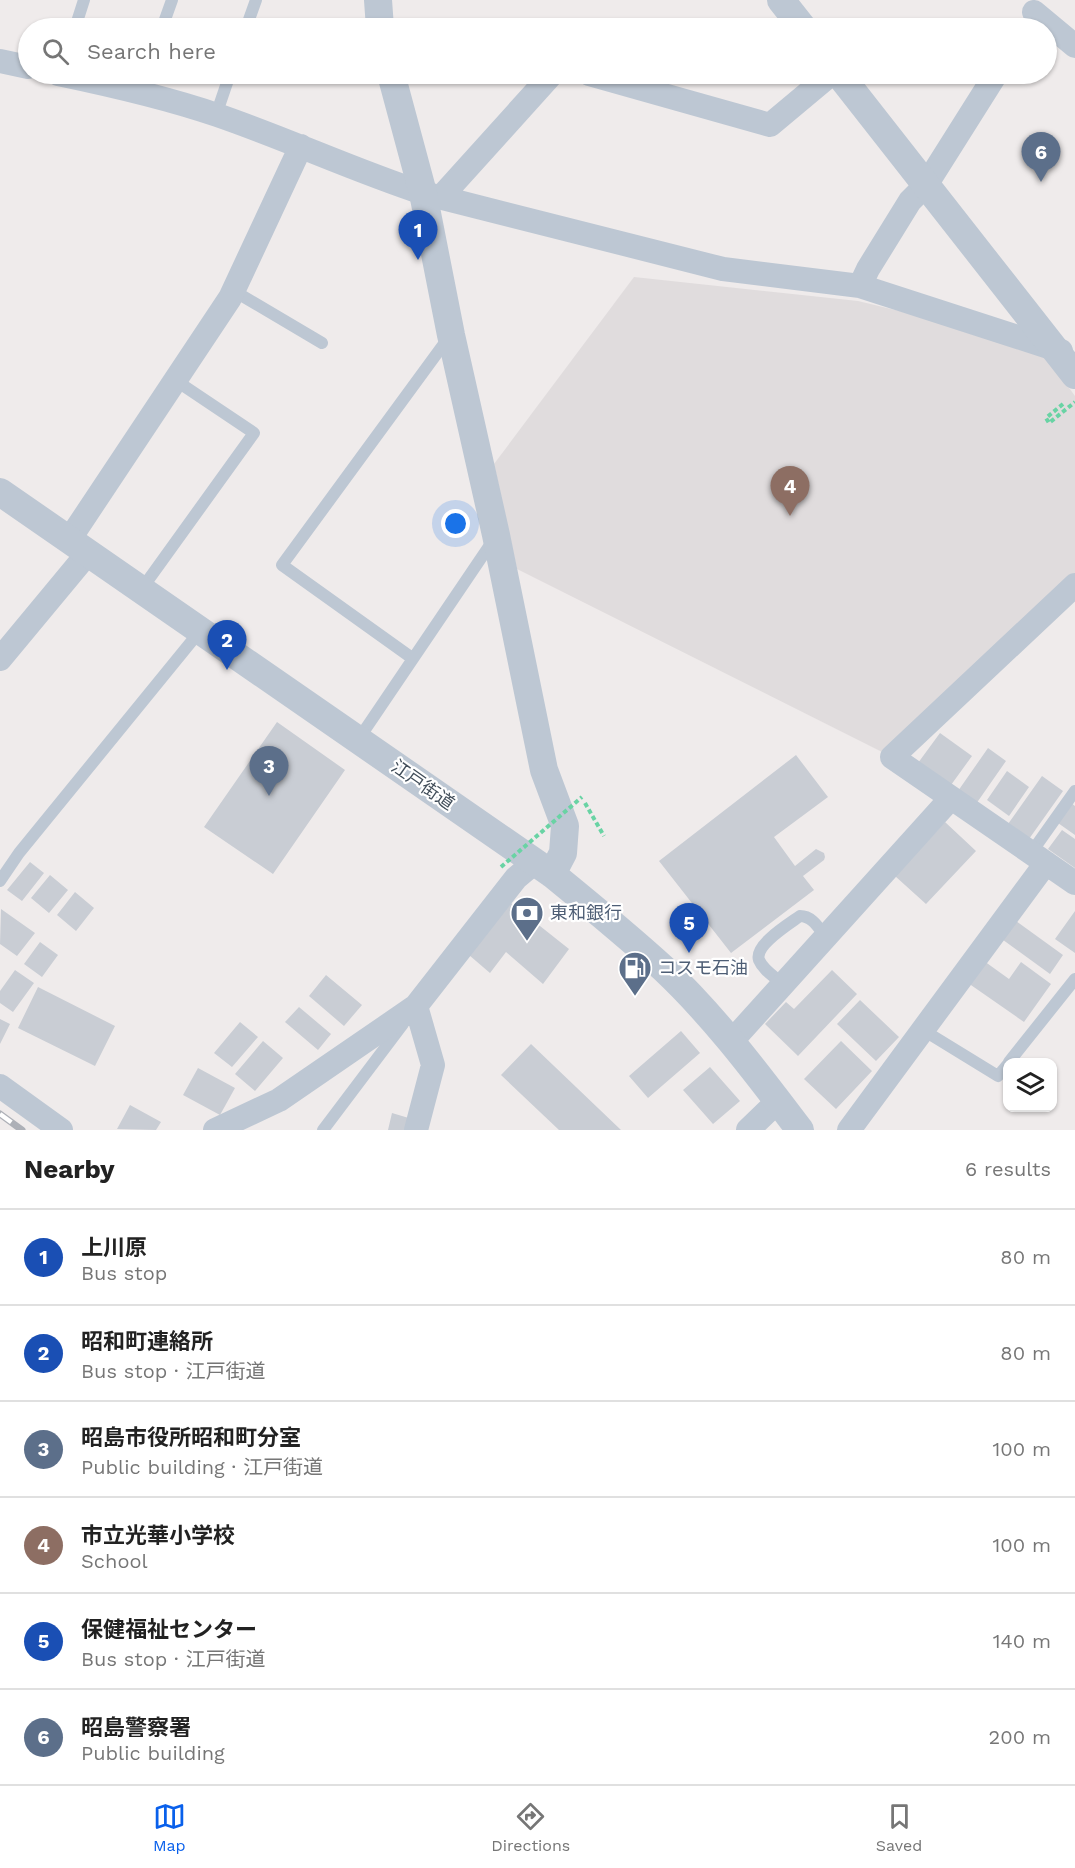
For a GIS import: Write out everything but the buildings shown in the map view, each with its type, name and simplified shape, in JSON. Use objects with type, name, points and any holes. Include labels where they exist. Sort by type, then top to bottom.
[{"type":"street","points":[[378,0],[379,18]]},
{"type":"street","points":[[781,0],[795,18]]},
{"type":"street","points":[[1057,32],[1075,46]]},
{"type":"street","points":[[0,61],[18,65]]},
{"type":"street","points":[[145,84],[216,115],[302,146],[386,181],[432,195],[723,269],[860,286],[1069,348]]},
{"type":"street","points":[[215,1130],[279,1100],[416,1006],[516,878],[544,868],[563,853],[565,826],[544,770],[496,535],[451,335],[432,195],[394,84]]},
{"type":"street","points":[[432,195],[542,84]]},
{"type":"street","points":[[624,84],[770,125],[819,84]]},
{"type":"street","points":[[847,84],[926,185],[1069,348],[1075,375]]},
{"type":"street","points":[[860,286],[910,201],[926,185],[990,84]]},
{"type":"street","points":[[0,660],[78,547],[175,380],[234,291],[302,146]]},
{"type":"street","name":"江戸街道","points":[[2,498],[141,590],[544,868],[619,929],[665,971],[730,1042],[800,1130]]},
{"type":"street","points":[[1075,585],[892,757],[1075,883]]},
{"type":"street","points":[[730,1042],[951,798]]},
{"type":"street","points":[[849,1130],[923,1030],[1039,858]]},
{"type":"street","points":[[416,1006],[434,1065],[416,1130]]},
{"type":"street","points":[[0,1086],[61,1130]]},
{"type":"street","points":[[748,1130],[778,1101]]},
{"type":"lane","points":[[78,18],[84,0]]},
{"type":"lane","points":[[166,18],[172,0]]},
{"type":"lane","points":[[250,18],[256,0]]},
{"type":"lane","points":[[216,115],[227,84]]},
{"type":"lane","points":[[234,291],[322,342]]},
{"type":"lane","points":[[412,658],[282,565],[451,335]]},
{"type":"lane","points":[[141,590],[255,433],[175,380]]},
{"type":"lane","points":[[358,740],[496,535]]},
{"type":"lane","points":[[0,881],[18,853],[200,631]]},
{"type":"lane","points":[[1039,858],[1075,791]]},
{"type":"lane","points":[[783,984],[765,969],[759,960],[758,953],[762,945],[800,916],[806,916],[812,920],[825,936]]},
{"type":"lane","points":[[1013,1058],[1075,979]]},
{"type":"lane","points":[[323,1130],[416,1006]]},
{"type":"lane","points":[[923,1030],[998,1076],[1003,1070]]},
{"type":"path","points":[[1063,404],[1046,418],[1049,423],[1073,404]]},
{"type":"path","points":[[501,867],[582,797],[604,836]]},
{"type":"shaded area","points":[[634,277],[858,301],[1037,344],[1075,396],[1075,597],[892,757],[517,569],[494,464]]},
{"type":"railway","points":[[0,1114],[22,1130]]},
{"type":"place","name":"昭島警察署","points":[[1041,182]]},
{"type":"place","name":"上川原","points":[[418,260]]},
{"type":"place","name":"市立光華小学校","points":[[790,516]]},
{"type":"place","name":"昭和町連絡所","points":[[227,670]]},
{"type":"place","name":"昭島市役所昭和町分室","points":[[269,796]]},
{"type":"place","name":"東和銀行","points":[[527,942]]},
{"type":"place","name":"保健福祉センター","points":[[689,953]]},
{"type":"place","name":"コスモ石油","points":[[635,997]]}]
